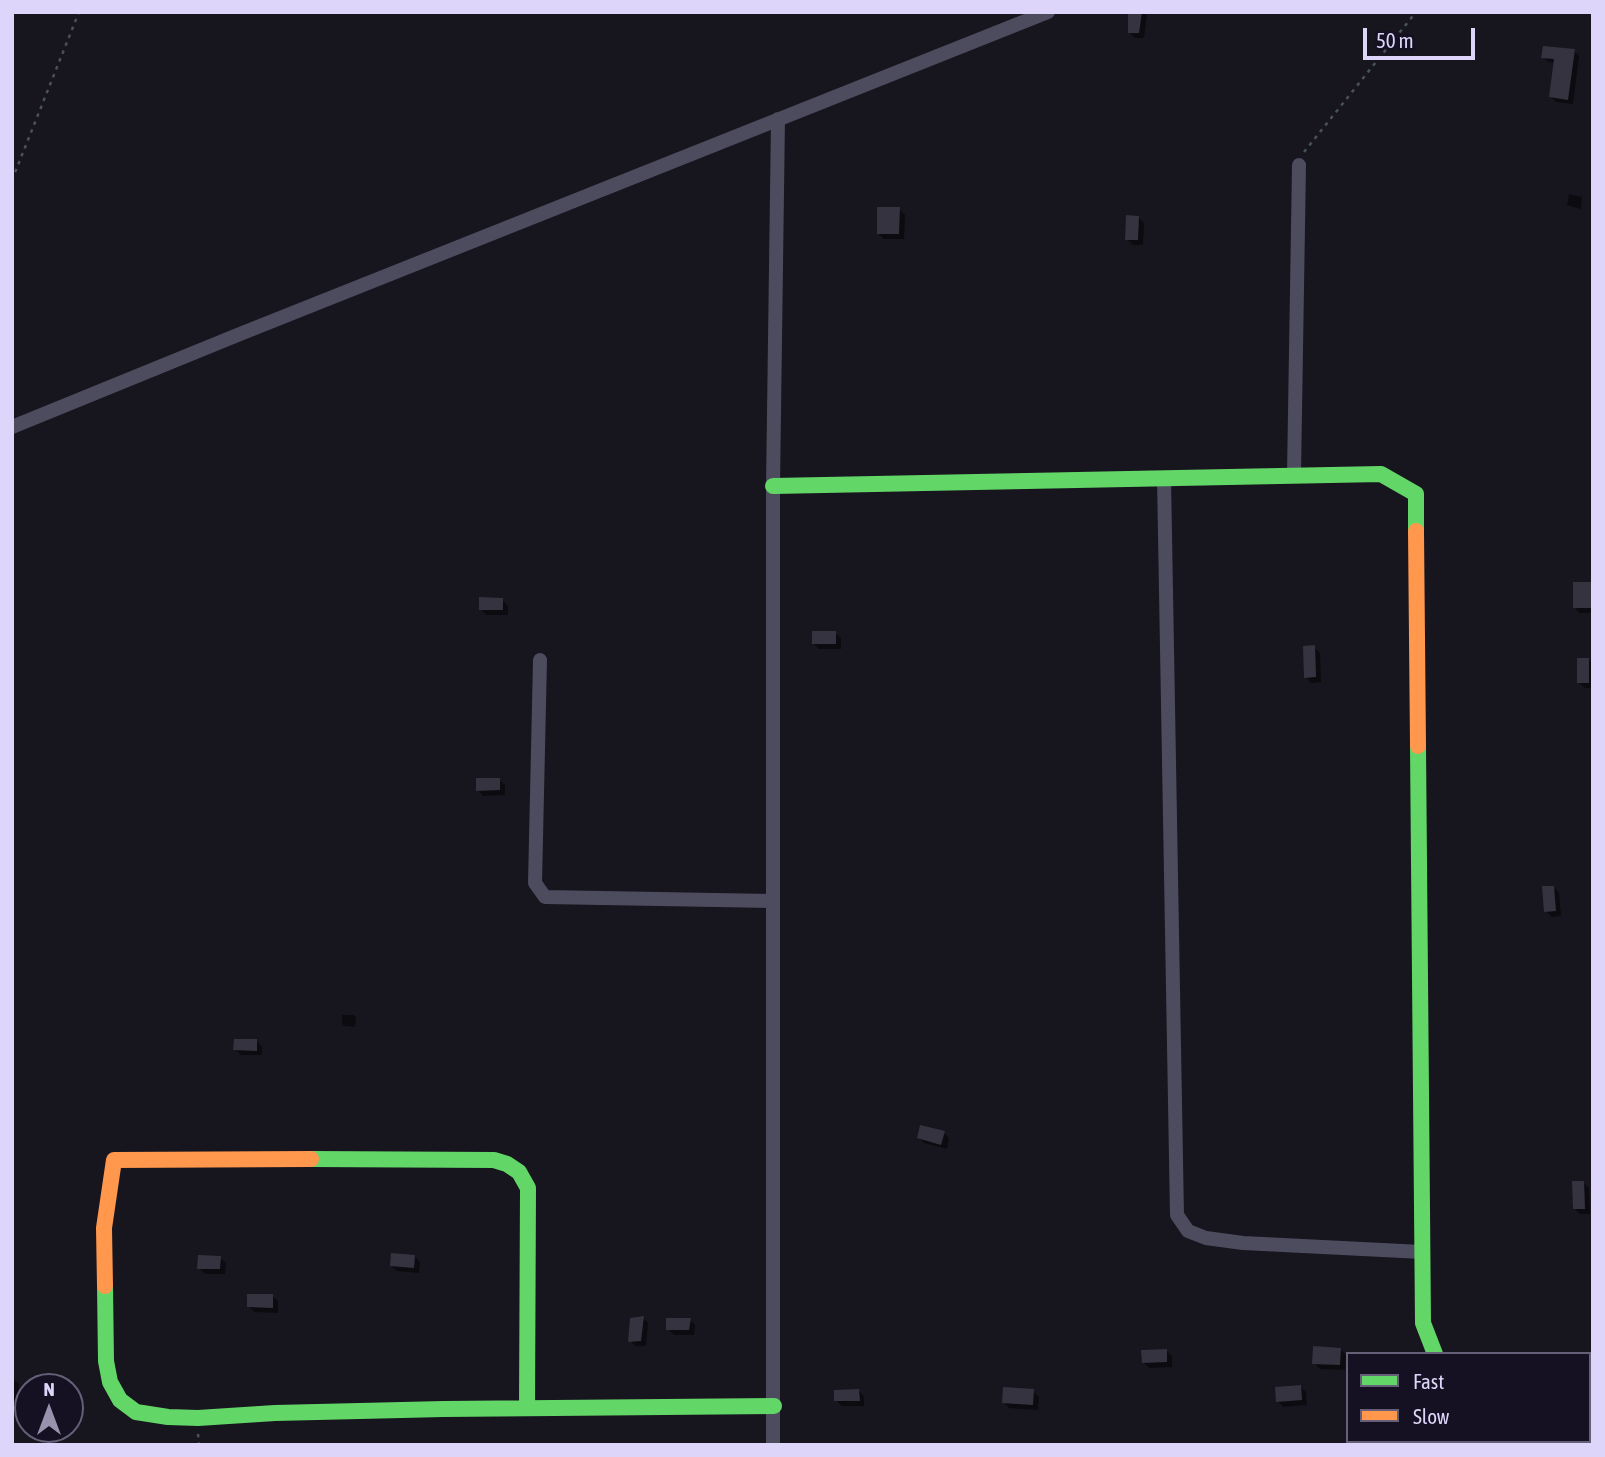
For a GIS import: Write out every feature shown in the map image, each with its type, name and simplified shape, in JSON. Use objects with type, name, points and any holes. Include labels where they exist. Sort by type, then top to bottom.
[{"type":"street","points":[[12,427],[1048,12]]},
{"type":"street","points":[[774,1445],[773,486],[778,119]]},
{"type":"street","points":[[1294,474],[1299,165]]},
{"type":"street","points":[[773,486],[1381,474],[1416,494],[1423,1323],[1434,1352]]},
{"type":"street","points":[[1164,478],[1177,1215],[1188,1231],[1206,1238],[1422,1252]]},
{"type":"street","points":[[540,660],[535,883],[545,897],[772,901]]},
{"type":"street","points":[[527,1408],[528,1188],[519,1172],[507,1164],[494,1160],[442,1158],[114,1160],[104,1228],[106,1361],[110,1382],[120,1400],[136,1412],[198,1418],[275,1413],[774,1406]]},
{"type":"path","points":[[12,180],[79,12]]},
{"type":"path","points":[[1299,165],[1305,150],[1416,12]]},
{"type":"building","points":[[1128,12],[1142,12],[1139,33],[1128,33]]},
{"type":"building","points":[[1543,46],[1575,49],[1568,100],[1549,97],[1554,59],[1541,58]]},
{"type":"building","points":[[877,207],[900,207],[899,234],[877,234]]},
{"type":"building","points":[[1126,215],[1139,216],[1138,240],[1125,240]]},
{"type":"building","points":[[1573,582],[1591,582],[1592,608],[1573,608]]},
{"type":"building","points":[[479,597],[503,598],[503,610],[479,610]]},
{"type":"building","points":[[812,631],[836,631],[836,644],[812,644]]},
{"type":"building","points":[[1315,645],[1316,677],[1304,678],[1303,646]]},
{"type":"building","points":[[1577,658],[1589,658],[1589,683],[1577,683]]},
{"type":"building","points":[[476,778],[500,778],[500,790],[476,791]]},
{"type":"building","points":[[1542,886],[1554,886],[1556,911],[1544,912]]},
{"type":"building","points":[[234,1039],[257,1039],[257,1051],[233,1050]]},
{"type":"building","points":[[920,1125],[945,1131],[941,1145],[917,1138]]},
{"type":"building","points":[[1572,1181],[1584,1181],[1585,1209],[1573,1209]]},
{"type":"building","points":[[391,1253],[415,1255],[414,1268],[390,1266]]},
{"type":"building","points":[[198,1255],[221,1256],[220,1269],[197,1269]]},
{"type":"building","points":[[247,1294],[273,1294],[273,1308],[247,1307]]},
{"type":"building","points":[[644,1316],[641,1341],[628,1342],[630,1318]]},
{"type":"building","points":[[666,1318],[691,1318],[689,1330],[666,1330]]},
{"type":"building","points":[[1313,1346],[1341,1348],[1340,1365],[1312,1364]]},
{"type":"building","points":[[1167,1349],[1167,1362],[1142,1363],[1141,1350]]},
{"type":"building","points":[[1301,1385],[1302,1400],[1276,1402],[1275,1387]]},
{"type":"building","points":[[1003,1387],[1034,1389],[1033,1405],[1002,1403]]},
{"type":"building","points":[[859,1389],[860,1401],[834,1401],[834,1390]]},
{"type":"traffic: fast","points":[[773,486],[1381,474],[1416,494],[1416,531]]},
{"type":"traffic: fast","points":[[1418,746],[1423,1323],[1434,1352]]},
{"type":"traffic: fast","points":[[311,1159],[494,1160],[519,1172],[528,1188],[527,1408]]},
{"type":"traffic: fast","points":[[105,1286],[106,1361],[110,1382],[120,1400],[136,1412],[198,1418],[275,1413],[444,1409],[774,1406]]},
{"type":"traffic: slow","points":[[1416,531],[1418,746]]},
{"type":"traffic: slow","points":[[105,1286],[104,1228],[114,1160],[311,1159]]}]
